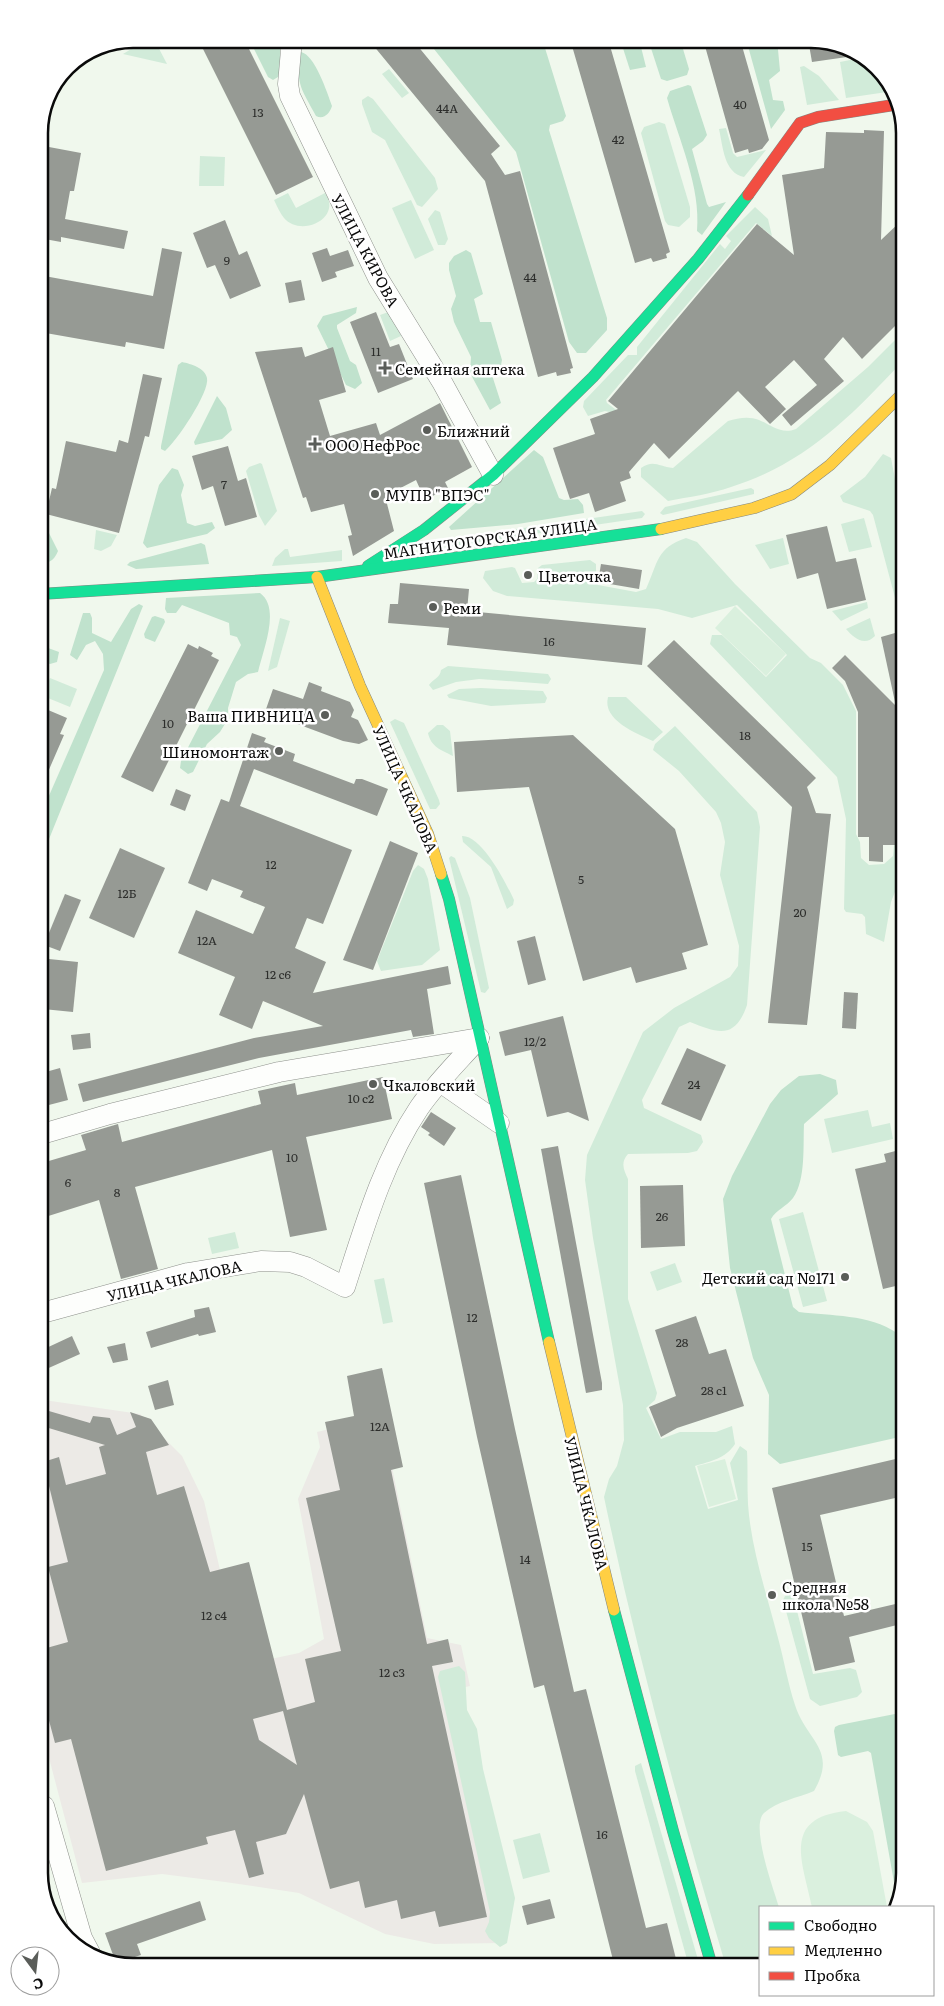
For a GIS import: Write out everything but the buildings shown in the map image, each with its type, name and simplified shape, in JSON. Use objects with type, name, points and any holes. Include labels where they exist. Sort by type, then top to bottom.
[{"type":"main road","points":[[360,571],[430,526],[493,475],[593,377],[698,259],[741,205],[800,123],[813,118],[892,105]]},
{"type":"main road","name":"МАГНИТОГОРСКАЯ УЛИЦА","points":[[48,594],[317,577],[627,535],[701,521],[754,508],[792,494],[830,465],[896,400]]},
{"type":"main road","name":"УЛИЦА ЧКАЛОВА","points":[[317,577],[360,686],[428,834],[449,899],[479,1038],[580,1476],[632,1683],[711,1958]]},
{"type":"street","name":"УЛИЦА КИРОВА","points":[[291,48],[288,84],[290,96],[378,278],[442,382],[493,475]]},
{"type":"street","points":[[479,1038],[440,1082],[499,1123]]},
{"type":"street","points":[[48,1132],[119,1112],[278,1072],[479,1038]]},
{"type":"street","name":"УЛИЦА ЧКАЛОВА","points":[[48,1311],[188,1273],[261,1261],[290,1262],[306,1267],[345,1287],[373,1199],[394,1152],[419,1108],[440,1082]]},
{"type":"street","points":[[48,1820],[85,1944]]},
{"type":"shaded area","points":[[48,1401],[140,1414],[182,1456],[204,1501],[242,1665],[299,1653],[324,1639],[298,1499],[320,1447],[317,1432],[359,1422],[392,1467],[427,1638],[461,1645],[470,1686],[452,1690],[503,1943],[434,1944],[385,1934],[299,1893],[225,1882],[162,1874],[82,1883],[49,1758]]},
{"type":"green space","points":[[133,48],[159,48],[167,64],[123,54]]},
{"type":"green space","points":[[254,48],[280,48],[280,70],[278,77],[273,80],[268,77]]},
{"type":"green space","points":[[433,48],[545,48],[566,116],[563,121],[550,125],[549,130],[607,318],[607,330],[586,353],[577,353],[569,342],[516,152]]},
{"type":"green space","points":[[623,48],[641,48],[646,67],[630,70]]},
{"type":"green space","points":[[651,48],[683,48],[689,69],[687,75],[667,81],[661,79]]},
{"type":"green space","points":[[748,48],[778,48],[780,71],[769,80],[773,100],[783,101],[785,110],[771,129]]},
{"type":"green space","points":[[301,52],[316,67],[332,106],[330,111],[322,117],[316,116],[301,87],[298,74],[298,55]]},
{"type":"green space","points":[[854,59],[872,72],[886,92],[846,98],[840,62]]},
{"type":"green space","points":[[804,66],[819,76],[839,100],[807,105],[800,67]]},
{"type":"green space","points":[[389,69],[409,93],[402,98],[382,74]]},
{"type":"green space","points":[[688,85],[691,86],[707,135],[703,141],[692,149],[707,204],[709,207],[726,202],[702,235],[697,231],[696,198],[688,164],[667,98],[670,91]]},
{"type":"green space","points":[[368,96],[373,99],[435,178],[438,189],[422,207],[417,205],[385,140],[372,132],[362,104],[362,100]]},
{"type":"green space","points":[[659,122],[665,124],[690,207],[690,217],[679,227],[668,225],[665,221],[641,133],[644,127]]},
{"type":"green space","points":[[726,128],[733,153],[737,157],[766,150],[744,177],[737,175],[728,165],[719,129]]},
{"type":"green space","points":[[200,156],[225,157],[224,186],[199,186]]},
{"type":"green space","points":[[288,193],[296,208],[325,193],[329,202],[329,210],[318,222],[300,226],[291,224],[284,218],[274,200]]},
{"type":"green space","points":[[411,200],[434,250],[415,259],[392,208]]},
{"type":"green space","points":[[755,207],[768,219],[772,236],[756,223],[606,400],[607,403],[623,415],[605,411],[588,416],[583,407],[584,401],[628,355],[637,355],[637,347],[720,244],[725,249],[731,241],[726,236]]},
{"type":"green space","points":[[435,210],[440,212],[448,239],[445,245],[438,245],[428,219]]},
{"type":"green space","points":[[466,250],[471,253],[483,294],[474,299],[480,322],[491,322],[502,360],[501,365],[491,372],[501,403],[490,410],[470,373],[471,357],[454,322],[451,309],[456,296],[449,263],[454,256]]},
{"type":"green space","points":[[357,307],[356,313],[337,325],[350,361],[356,365],[362,383],[355,389],[346,385],[317,326],[323,316]]},
{"type":"green space","points":[[391,311],[401,336],[390,341],[380,315]]},
{"type":"green space","points":[[896,339],[896,368],[863,402],[825,437],[804,452],[758,477],[723,489],[668,501],[641,477],[641,468],[646,465],[657,464],[673,468],[728,421],[751,418],[781,430],[791,431],[796,429],[868,367]]},
{"type":"green space","points":[[182,362],[201,369],[206,375],[207,385],[198,405],[177,438],[165,451],[161,449],[161,446],[178,365]]},
{"type":"green space","points":[[217,396],[226,408],[232,430],[222,439],[195,445],[194,442]]},
{"type":"green space","points":[[534,450],[543,457],[559,498],[564,500],[578,499],[583,505],[584,513],[518,524],[451,530],[449,527]]},
{"type":"green space","points":[[883,454],[891,458],[896,484],[896,601],[873,515],[870,511],[843,502],[840,496],[865,477]]},
{"type":"green space","points":[[262,464],[277,511],[265,526],[259,515],[246,471],[249,467]]},
{"type":"green space","points":[[172,468],[178,470],[184,485],[181,495],[187,523],[195,526],[212,522],[215,528],[207,534],[147,548],[143,543],[159,485]]},
{"type":"green space","points":[[751,488],[754,490],[754,494],[663,515],[660,513],[665,507]]},
{"type":"green space","points":[[642,511],[645,514],[642,518],[446,547],[444,544],[448,539]]},
{"type":"green space","points":[[864,518],[872,547],[849,552],[841,524]]},
{"type":"green space","points":[[96,530],[117,535],[111,546],[101,551],[94,549]]},
{"type":"green space","points":[[48,532],[58,551],[48,562]]},
{"type":"green space","points":[[686,538],[697,542],[735,584],[810,658],[821,663],[843,685],[856,711],[856,834],[860,842],[861,858],[869,865],[884,864],[893,856],[894,845],[896,845],[896,889],[891,902],[884,942],[866,934],[865,917],[862,914],[846,912],[844,909],[846,819],[837,777],[710,644],[712,635],[722,635],[766,677],[787,655],[737,605],[692,618],[658,609],[507,596],[493,591],[483,578],[485,571],[512,567],[515,568],[522,583],[534,582],[537,579],[538,568],[542,565],[590,560],[596,564],[596,582],[598,585],[636,592],[646,589],[659,557],[676,542]]},
{"type":"green space","points":[[783,538],[789,564],[770,569],[755,545]]},
{"type":"green space","points":[[201,543],[205,545],[209,564],[136,569],[127,565],[130,562]]},
{"type":"green space","points":[[285,549],[288,549],[290,557],[342,550],[342,561],[272,566],[275,558]]},
{"type":"green space","points":[[260,593],[266,600],[270,619],[258,672],[248,674],[236,682],[228,708],[228,719],[220,732],[207,744],[193,772],[188,774],[180,768],[181,761],[241,645],[237,637],[230,635],[229,623],[182,605],[176,613],[167,613],[165,609],[166,598]]},
{"type":"green space","points":[[867,602],[868,608],[841,621],[832,611]]},
{"type":"green space","points":[[139,604],[143,606],[48,842],[48,798],[104,670],[103,654],[95,641],[86,645],[77,660],[70,655],[83,613],[90,613],[92,633],[111,642],[131,609]]},
{"type":"green space","points":[[735,606],[786,654],[766,676],[715,628]]},
{"type":"green space","points":[[152,617],[164,619],[165,622],[155,642],[145,638],[144,634]]},
{"type":"green space","points":[[280,618],[290,621],[277,667],[268,671]]},
{"type":"green space","points":[[870,618],[875,636],[867,641],[859,640],[846,629]]},
{"type":"green space","points":[[48,648],[59,652],[57,662],[48,663]]},
{"type":"green space","points":[[448,666],[548,674],[551,679],[548,684],[479,679],[456,682],[433,690],[429,685],[439,675],[441,670]]},
{"type":"green space","points":[[50,678],[77,689],[70,707],[48,698]]},
{"type":"green space","points":[[481,688],[543,691],[547,698],[545,703],[491,706],[449,698],[447,695],[459,689]]},
{"type":"green space","points":[[608,697],[626,697],[663,732],[653,741],[622,725],[610,712]]},
{"type":"green space","points":[[395,719],[404,723],[439,800],[440,804],[436,809],[430,809],[390,722]]},
{"type":"green space","points":[[437,725],[443,725],[450,731],[453,756],[437,748],[431,742],[428,733]]},
{"type":"green space","points":[[675,726],[757,812],[760,827],[747,1005],[737,1024],[731,1029],[717,1031],[690,1022],[679,1027],[642,1100],[644,1108],[701,1135],[703,1142],[697,1151],[688,1153],[628,1154],[623,1163],[628,1179],[628,1299],[657,1393],[655,1400],[646,1408],[661,1439],[680,1432],[716,1432],[732,1426],[735,1444],[731,1449],[717,1459],[695,1466],[708,1509],[738,1500],[730,1463],[740,1446],[747,1451],[750,1521],[760,1572],[795,1705],[800,1718],[822,1755],[821,1777],[814,1791],[775,1805],[764,1813],[760,1820],[761,1844],[764,1858],[779,1906],[759,1906],[759,1958],[724,1958],[660,1731],[630,1614],[604,1497],[609,1479],[617,1466],[624,1440],[623,1405],[593,1238],[585,1180],[587,1155],[643,1032],[674,1008],[730,977],[738,966],[739,946],[720,875],[725,842],[721,823],[716,812],[679,771],[653,750],[655,744]]},
{"type":"green space","points":[[462,836],[478,843],[493,862],[514,900],[513,905],[507,909],[491,867],[463,842]]},
{"type":"green space","points":[[451,856],[455,858],[470,898],[489,988],[485,993],[481,992],[449,858]]},
{"type":"green space","points":[[418,865],[424,869],[428,879],[440,950],[422,965],[381,971],[377,961],[413,871]]},
{"type":"green space","points":[[820,1074],[836,1080],[838,1094],[804,1124],[802,1172],[797,1191],[791,1201],[771,1219],[793,1307],[799,1312],[862,1319],[874,1322],[896,1332],[896,1438],[780,1464],[768,1454],[769,1395],[753,1358],[730,1268],[723,1199],[732,1176],[770,1104],[781,1090],[799,1076]]},
{"type":"green space","points":[[868,1110],[872,1127],[890,1123],[893,1139],[832,1153],[824,1119]]},
{"type":"green space","points":[[803,1212],[827,1301],[803,1307],[779,1219]]},
{"type":"green space","points":[[235,1232],[239,1248],[212,1254],[208,1238]]},
{"type":"green space","points":[[675,1263],[682,1282],[657,1291],[650,1272]]},
{"type":"green space","points":[[384,1278],[393,1322],[383,1324],[374,1280]]},
{"type":"green space","points":[[725,1459],[736,1499],[709,1507],[697,1466]]},
{"type":"green space","points":[[793,1595],[813,1674],[850,1668],[856,1670],[862,1692],[857,1697],[820,1706],[810,1699],[783,1600],[785,1596]]},
{"type":"green space","points":[[459,1666],[465,1672],[467,1710],[477,1729],[483,1769],[515,1898],[507,1943],[500,1947],[489,1938],[485,1931],[489,1922],[490,1912],[438,1677],[440,1671]]},
{"type":"green space","points":[[896,1714],[895,1888],[871,1753],[868,1751],[841,1757],[838,1755],[834,1731],[835,1727]]},
{"type":"green space","points":[[641,1763],[698,1958],[687,1958],[635,1766]]},
{"type":"green space","points":[[846,1811],[867,1822],[873,1831],[887,1906],[812,1906],[804,1874],[801,1845],[804,1833],[812,1823],[826,1815]]},
{"type":"green space","points":[[540,1833],[550,1872],[523,1879],[513,1840]]},
{"type":"traffic: fast","points":[[368,566],[424,530],[493,475],[593,377],[698,259],[748,195]]},
{"type":"traffic: fast","points":[[48,594],[317,577],[661,529]]},
{"type":"traffic: fast","points":[[441,874],[449,899],[549,1342]]},
{"type":"traffic: fast","points":[[614,1610],[673,1831],[710,1958]]},
{"type":"traffic: slow","points":[[661,529],[754,508],[792,494],[830,465],[896,400]]},
{"type":"traffic: slow","points":[[317,577],[360,686],[428,834],[441,874]]},
{"type":"traffic: slow","points":[[549,1342],[614,1610]]},
{"type":"traffic: jam","points":[[748,195],[800,123],[818,117],[892,105]]},
{"type":"place","name":"Семейная аптека","points":[[385,368]]},
{"type":"place","name":"Ближний","points":[[427,430]]},
{"type":"place","name":"ООО НефРос","points":[[315,444]]},
{"type":"place","name":"МУПВ \"ВПЭС\"","points":[[375,494]]},
{"type":"place","name":"Цветочка","points":[[528,575]]},
{"type":"place","name":"Реми","points":[[433,607]]},
{"type":"place","name":"Ваша ПИВНИЦА","points":[[325,715]]},
{"type":"place","name":"Шиномонтаж","points":[[279,751]]},
{"type":"place","name":"Чкаловский","points":[[373,1084]]},
{"type":"place","name":"Детский сад №171","points":[[845,1277]]},
{"type":"place","name":"Средняя школа №58","points":[[772,1595]]}]
